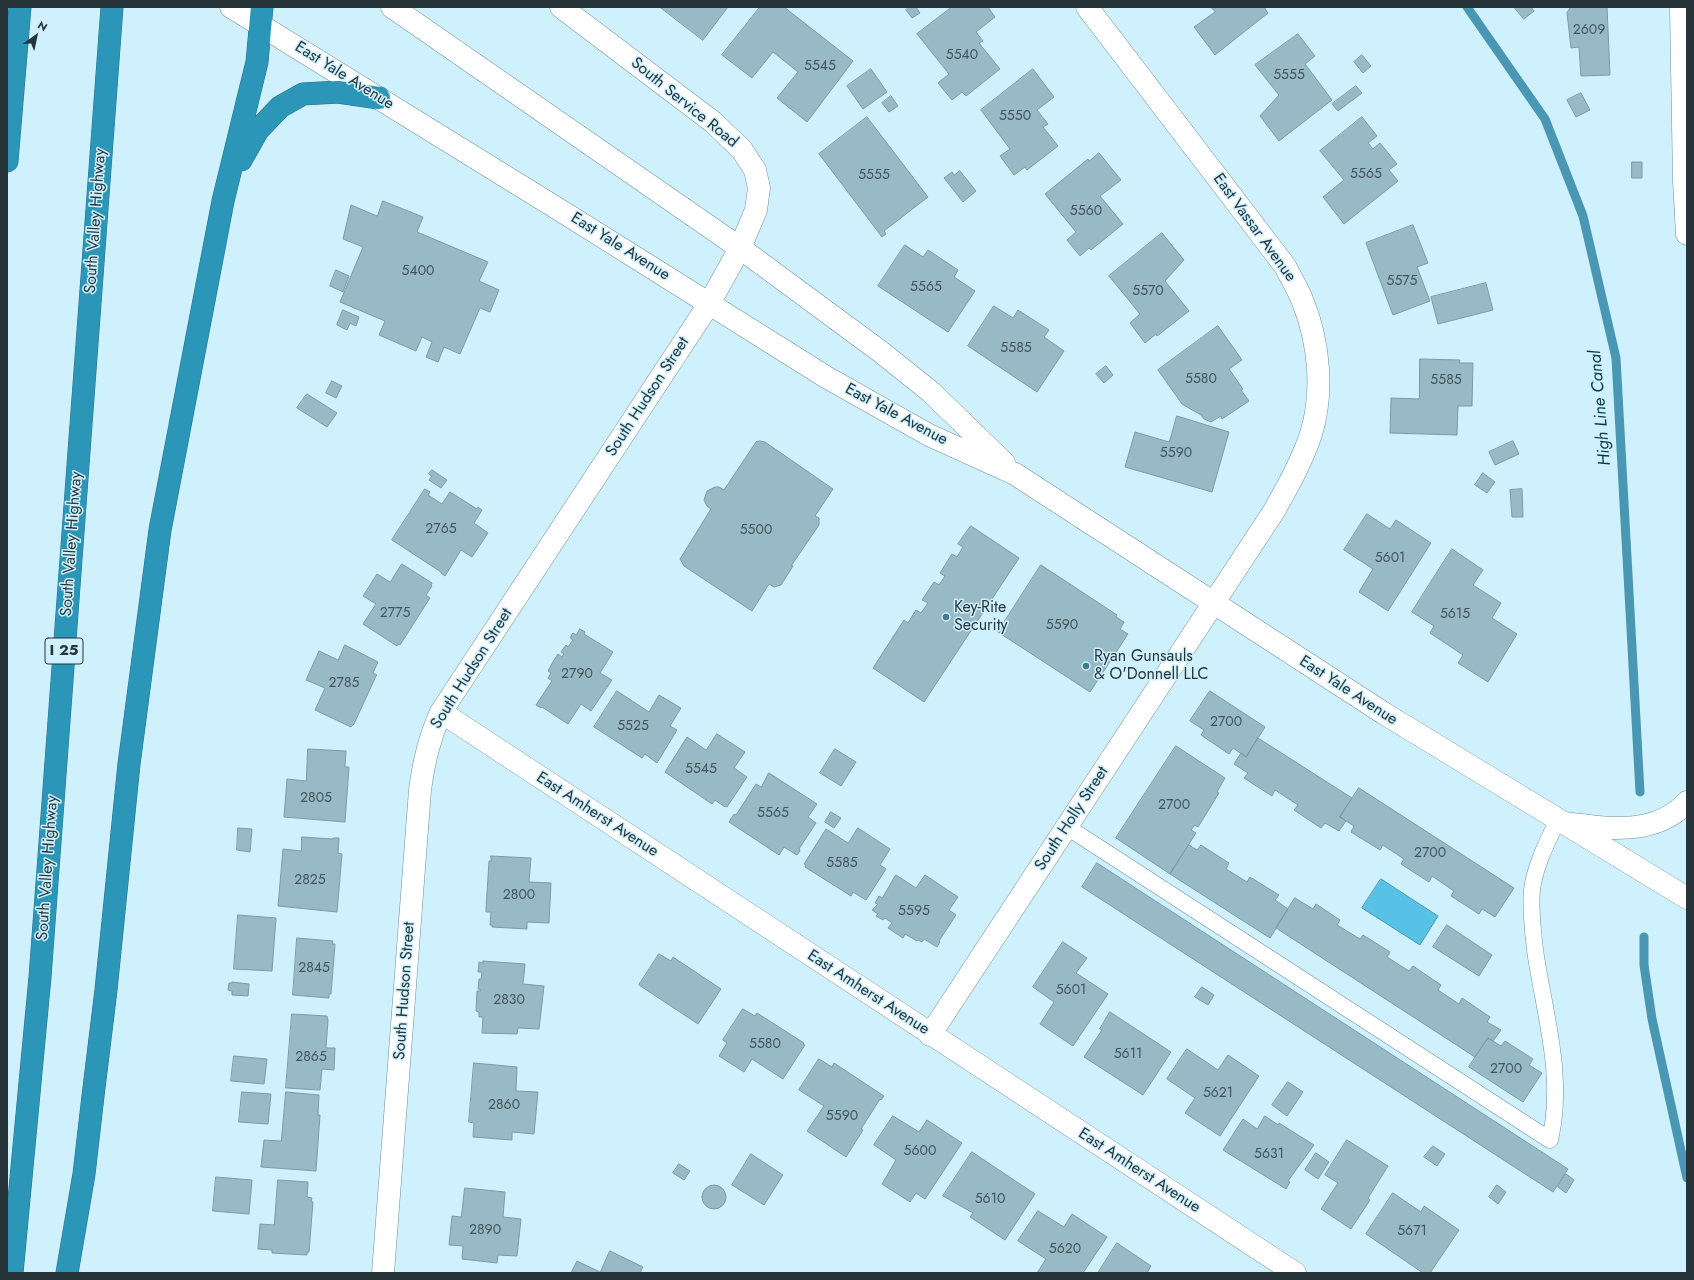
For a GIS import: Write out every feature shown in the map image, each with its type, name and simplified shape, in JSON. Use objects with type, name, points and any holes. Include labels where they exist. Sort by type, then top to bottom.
[{"type":"highway","points":[[7,161],[20,7]]},
{"type":"highway","name":"South Valley Highway","points":[[12,1273],[40,977],[112,7]]},
{"type":"highway","points":[[67,1273],[84,1174],[106,990],[129,764],[160,530],[223,201],[257,62],[261,16]]},
{"type":"highway","points":[[223,201],[242,158],[258,130],[280,107],[303,94],[338,92],[379,98]]},
{"type":"street","name":"East Yale Avenue","points":[[231,7],[261,16],[379,98],[826,377],[929,435],[1015,474],[1213,604],[1385,714],[1687,898]]},
{"type":"street","name":"East Yale Avenue","points":[[392,7],[740,248],[912,377],[950,409],[1015,474]]},
{"type":"street","name":"South Service Road","points":[[561,7],[706,118],[742,150],[755,170],[759,188],[756,210],[740,248]]},
{"type":"street","name":"East Vassar Avenue","points":[[1088,7],[1285,266],[1304,302],[1314,336],[1318,365],[1318,393],[1311,434],[1300,463],[1281,497],[1213,604]]},
{"type":"street","points":[[1681,7],[1684,181],[1687,234]]},
{"type":"street","name":"South Hudson Street","points":[[383,1273],[420,790],[424,761],[431,734],[441,712],[709,304],[740,248]]},
{"type":"street","name":"South Holly Street","points":[[930,1035],[1213,604]]},
{"type":"street","name":"East Amherst Avenue","points":[[441,712],[930,1035],[1295,1273]]},
{"type":"street","points":[[1562,821],[1616,829],[1634,828],[1662,821],[1687,802]]},
{"type":"lane","points":[[1067,827],[1550,1140],[1554,1126],[1556,1101],[1555,1068],[1537,960],[1531,902],[1532,887],[1537,868],[1562,821]]},
{"type":"water","points":[[1381,879],[1438,916],[1420,945],[1362,908]]},
{"type":"building","points":[[660,7],[728,7],[703,40]]},
{"type":"building","points":[[760,7],[784,7],[853,61],[807,122],[777,98],[798,72],[773,52],[752,78],[722,55]]},
{"type":"building","points":[[909,7],[916,7],[920,13],[912,18],[906,10]]},
{"type":"building","points":[[952,7],[988,7],[995,17],[976,32],[983,41],[979,43],[1000,69],[966,96],[962,92],[952,100],[938,83],[949,74],[917,34]]},
{"type":"building","points":[[1211,7],[1264,7],[1268,13],[1215,55],[1194,27],[1215,12]]},
{"type":"building","points":[[1514,7],[1531,7],[1534,11],[1524,19]]},
{"type":"building","points":[[1571,7],[1607,7],[1610,75],[1581,76],[1579,47],[1571,48],[1567,13]]},
{"type":"building","points":[[1298,34],[1315,56],[1305,64],[1332,100],[1279,141],[1260,116],[1279,95],[1255,65]]},
{"type":"building","points":[[1362,55],[1371,66],[1363,73],[1354,62]]},
{"type":"building","points":[[871,69],[887,92],[863,109],[847,86]]},
{"type":"building","points":[[1033,69],[1054,97],[1037,110],[1048,124],[1043,127],[1058,146],[1027,170],[1025,167],[1014,175],[1000,156],[1010,149],[981,110]]},
{"type":"building","points":[[1356,86],[1362,93],[1338,111],[1332,104]]},
{"type":"building","points":[[1581,93],[1590,110],[1576,117],[1567,100]]},
{"type":"building","points":[[891,96],[898,106],[889,112],[882,103]]},
{"type":"building","points":[[867,117],[928,197],[884,231],[886,234],[882,237],[819,154]]},
{"type":"building","points":[[1362,117],[1377,136],[1368,143],[1373,149],[1380,143],[1397,164],[1389,170],[1398,181],[1344,224],[1323,197],[1344,180],[1320,151]]},
{"type":"building","points":[[1099,153],[1121,180],[1100,196],[1123,224],[1091,250],[1089,248],[1080,256],[1067,240],[1076,232],[1045,194],[1088,159],[1089,161]]},
{"type":"building","points":[[1632,162],[1642,162],[1642,178],[1632,178]]},
{"type":"building","points":[[960,171],[976,191],[963,202],[944,178],[952,172],[954,175]]},
{"type":"building","points":[[383,201],[423,217],[417,232],[488,262],[479,281],[499,290],[490,312],[480,308],[460,354],[444,347],[438,362],[426,357],[432,342],[422,337],[416,351],[379,335],[385,321],[340,302],[363,247],[343,239],[351,205],[377,216]]},
{"type":"building","points":[[1413,225],[1428,263],[1417,267],[1430,301],[1393,315],[1366,243]]},
{"type":"building","points":[[1162,233],[1184,260],[1165,281],[1189,311],[1157,336],[1156,334],[1145,343],[1130,323],[1140,314],[1109,276]]},
{"type":"building","points":[[905,245],[923,257],[928,250],[958,270],[954,277],[975,291],[948,332],[878,286]]},
{"type":"building","points":[[336,270],[349,276],[343,292],[330,286]]},
{"type":"building","points":[[1486,283],[1493,310],[1438,324],[1431,297]]},
{"type":"building","points":[[994,306],[1013,318],[1018,310],[1049,330],[1044,337],[1064,351],[1037,392],[968,346]]},
{"type":"building","points":[[343,310],[359,317],[356,326],[350,323],[347,330],[337,325]]},
{"type":"building","points":[[1218,326],[1242,360],[1229,369],[1243,389],[1241,390],[1249,401],[1222,419],[1221,416],[1211,422],[1182,404],[1158,370]]},
{"type":"building","points":[[1420,359],[1460,360],[1459,363],[1473,363],[1472,406],[1458,406],[1457,435],[1390,433],[1391,398],[1419,399]]},
{"type":"building","points":[[1106,366],[1113,375],[1104,383],[1096,374]]},
{"type":"building","points":[[332,381],[342,386],[336,398],[326,393]]},
{"type":"building","points":[[307,394],[337,413],[327,427],[297,408]]},
{"type":"building","points":[[1177,416],[1229,432],[1212,492],[1125,467],[1135,432],[1169,442]]},
{"type":"building","points":[[1513,441],[1519,454],[1495,465],[1489,452]]},
{"type":"building","points":[[756,442],[765,442],[833,489],[815,516],[819,518],[819,525],[791,566],[793,566],[781,585],[774,587],[769,584],[752,611],[684,566],[680,559],[711,509],[707,506],[704,500],[707,491],[715,487],[719,487],[724,490]]},
{"type":"building","points":[[432,470],[447,480],[441,488],[429,480],[432,476],[429,474]]},
{"type":"building","points":[[1483,473],[1495,482],[1487,493],[1475,485]]},
{"type":"building","points":[[425,489],[430,492],[428,495],[442,504],[450,492],[477,509],[478,507],[482,510],[474,523],[488,533],[472,557],[461,550],[445,576],[392,540]]},
{"type":"building","points":[[1522,489],[1523,517],[1512,517],[1510,490]]},
{"type":"building","points":[[1367,514],[1390,529],[1396,520],[1431,543],[1388,611],[1359,592],[1373,569],[1344,550]]},
{"type":"building","name":"Key-Rite Security","points":[[971,526],[1019,558],[924,702],[873,668],[904,620],[908,623],[916,610],[921,613],[928,603],[922,600],[934,582],[939,585],[945,576],[940,573],[952,554],[957,557],[963,547],[958,544]]},
{"type":"building","points":[[1452,549],[1483,570],[1473,585],[1501,603],[1492,618],[1517,634],[1488,682],[1458,663],[1463,655],[1430,633],[1434,626],[1412,612]]},
{"type":"building","points":[[402,564],[432,583],[432,586],[426,595],[430,598],[400,645],[398,644],[397,646],[363,624],[376,604],[363,596],[377,574],[390,582]]},
{"type":"building","points":[[1041,565],[1117,615],[1116,617],[1124,622],[1120,629],[1128,634],[1090,692],[998,632]]},
{"type":"building","points":[[580,629],[585,632],[584,634],[613,652],[600,673],[612,680],[591,711],[581,704],[568,724],[542,707],[541,708],[536,705],[552,681],[548,678],[551,673],[548,671],[554,660],[558,654],[562,657],[564,654],[561,652],[566,645],[568,647],[573,640],[570,638],[573,633],[576,635]]},
{"type":"building","points":[[345,645],[378,662],[373,673],[377,675],[354,724],[351,727],[315,710],[325,688],[306,680],[319,651],[338,660]]},
{"type":"building","points":[[617,691],[649,712],[659,695],[681,708],[670,726],[677,730],[657,763],[645,754],[642,758],[594,727]]},
{"type":"building","points":[[1210,691],[1265,727],[1246,757],[1233,748],[1229,754],[1201,735],[1204,730],[1190,721]]},
{"type":"building","points":[[717,734],[745,752],[734,768],[747,777],[727,807],[715,800],[712,804],[665,772],[687,737],[706,750]]},
{"type":"building","points":[[1258,738],[1352,798],[1340,817],[1346,821],[1339,831],[1325,823],[1321,828],[1294,810],[1298,805],[1275,790],[1272,796],[1244,778],[1248,773],[1234,764],[1241,753],[1246,757]]},
{"type":"building","points":[[1176,746],[1225,778],[1217,792],[1219,793],[1198,827],[1195,825],[1191,830],[1196,833],[1170,874],[1116,838]]},
{"type":"building","points":[[308,749],[346,751],[345,767],[349,767],[345,822],[284,817],[287,779],[306,781]]},
{"type":"building","points":[[835,749],[856,762],[841,786],[820,773]]},
{"type":"building","points":[[769,773],[817,804],[808,817],[816,823],[799,849],[800,851],[797,855],[784,847],[779,855],[729,822],[734,814],[736,815],[756,784],[761,787]]},
{"type":"building","points":[[1359,788],[1514,888],[1495,917],[1482,909],[1479,914],[1451,896],[1454,891],[1432,876],[1429,882],[1401,864],[1404,859],[1383,845],[1380,850],[1351,832],[1354,826],[1340,817]]},
{"type":"building","points":[[831,812],[841,818],[834,828],[825,822]]},
{"type":"building","points":[[238,828],[252,829],[250,852],[237,850]]},
{"type":"building","points":[[858,828],[890,849],[880,865],[886,869],[866,900],[853,892],[851,896],[805,867],[806,865],[804,864],[826,829],[848,843]]},
{"type":"building","points":[[302,837],[339,838],[338,853],[342,854],[337,912],[278,906],[283,849],[301,851]]},
{"type":"building","points":[[1189,845],[1197,850],[1201,845],[1229,863],[1226,869],[1247,882],[1250,877],[1279,895],[1275,900],[1288,909],[1270,938],[1170,874]]},
{"type":"building","points":[[491,856],[531,858],[529,882],[551,883],[549,923],[527,922],[527,929],[492,927],[492,925],[490,925],[491,912],[486,912],[486,909],[489,861],[491,861]]},
{"type":"building","points":[[1097,863],[1568,1169],[1553,1192],[1082,887]]},
{"type":"building","points":[[896,875],[916,888],[925,875],[958,897],[949,910],[956,915],[939,941],[940,942],[937,947],[924,939],[922,942],[917,941],[905,934],[903,938],[888,928],[892,923],[885,918],[883,920],[876,916],[878,914],[872,910],[878,904],[875,903],[879,896],[882,898]]},
{"type":"building","points":[[1295,898],[1313,909],[1316,904],[1340,920],[1337,925],[1360,939],[1363,935],[1390,952],[1387,957],[1409,971],[1413,966],[1441,985],[1438,990],[1459,1004],[1462,998],[1490,1017],[1487,1022],[1501,1030],[1493,1041],[1488,1038],[1475,1057],[1276,928]]},
{"type":"building","points":[[238,915],[276,918],[272,971],[234,969]]},
{"type":"building","points":[[1447,925],[1492,955],[1479,976],[1433,947]]},
{"type":"building","points":[[297,938],[333,941],[332,944],[335,944],[331,994],[329,994],[329,998],[293,995]]},
{"type":"building","points":[[1063,942],[1087,958],[1076,973],[1108,994],[1073,1046],[1040,1024],[1054,1002],[1033,987]]},
{"type":"building","points":[[659,954],[671,961],[673,957],[721,989],[698,1024],[639,985]]},
{"type":"building","points":[[483,961],[525,964],[523,984],[544,986],[539,1029],[518,1028],[517,1034],[482,1033],[483,1017],[479,1017],[479,1012],[476,1011],[477,991],[481,991],[478,989],[479,979],[481,979],[482,972],[478,972],[479,962],[483,963]]},
{"type":"building","points":[[229,983],[249,984],[248,996],[232,995],[232,991],[228,990]]},
{"type":"building","points":[[1202,987],[1214,995],[1208,1005],[1195,997]]},
{"type":"building","points":[[743,1009],[755,1016],[757,1013],[804,1043],[803,1044],[805,1045],[783,1079],[752,1059],[744,1072],[719,1056],[727,1043],[723,1040]]},
{"type":"building","points":[[1110,1012],[1171,1052],[1143,1095],[1084,1057],[1102,1030],[1100,1029]]},
{"type":"building","points":[[292,1014],[327,1016],[326,1048],[335,1048],[334,1070],[322,1069],[320,1090],[286,1088]]},
{"type":"building","points":[[1488,1038],[1501,1046],[1505,1041],[1533,1059],[1529,1065],[1542,1073],[1523,1102],[1469,1067]]},
{"type":"building","points":[[1187,1049],[1218,1070],[1228,1055],[1259,1076],[1220,1136],[1185,1113],[1195,1098],[1167,1079]]},
{"type":"building","points":[[234,1056],[267,1059],[264,1084],[231,1081]]},
{"type":"building","points":[[819,1059],[832,1067],[834,1063],[884,1096],[881,1100],[880,1099],[861,1129],[863,1130],[846,1157],[807,1131],[824,1106],[799,1090]]},
{"type":"building","points":[[474,1063],[517,1067],[516,1091],[538,1092],[534,1134],[512,1132],[512,1140],[473,1137],[474,1123],[469,1122]]},
{"type":"building","points":[[1288,1082],[1303,1092],[1287,1116],[1272,1105]]},
{"type":"building","points":[[242,1092],[271,1094],[268,1124],[239,1122]]},
{"type":"building","points":[[286,1092],[319,1095],[318,1115],[320,1115],[316,1171],[261,1167],[264,1140],[281,1141]]},
{"type":"building","points":[[893,1116],[919,1132],[927,1120],[962,1143],[925,1199],[916,1193],[910,1202],[882,1184],[896,1160],[874,1145]]},
{"type":"building","points":[[1265,1116],[1314,1145],[1288,1181],[1290,1182],[1286,1189],[1223,1150],[1243,1119],[1257,1129]]},
{"type":"building","points":[[1347,1140],[1388,1166],[1368,1198],[1370,1200],[1351,1229],[1321,1209],[1338,1183],[1325,1175]]},
{"type":"building","points":[[1433,1146],[1445,1154],[1437,1166],[1424,1157]]},
{"type":"building","points":[[972,1152],[1035,1194],[1005,1240],[970,1217],[973,1213],[943,1196]]},
{"type":"building","points":[[1316,1153],[1329,1162],[1318,1179],[1305,1170]]},
{"type":"building","points":[[751,1154],[783,1175],[764,1205],[732,1185]]},
{"type":"building","points":[[679,1164],[690,1171],[684,1180],[673,1173]]},
{"type":"building","points":[[1566,1174],[1574,1180],[1566,1193],[1558,1187]]},
{"type":"building","points":[[216,1177],[252,1180],[249,1214],[213,1211]]},
{"type":"building","points":[[278,1180],[308,1182],[307,1197],[312,1198],[311,1201],[313,1202],[309,1252],[307,1252],[307,1255],[272,1253],[272,1250],[258,1249],[260,1224],[274,1225]]},
{"type":"building","points":[[714,1185],[719,1186],[725,1192],[725,1202],[719,1208],[714,1209],[709,1208],[703,1202],[702,1197],[703,1192],[709,1186]]},
{"type":"building","points":[[1497,1185],[1506,1192],[1498,1204],[1489,1197]]},
{"type":"building","points":[[465,1188],[505,1192],[503,1217],[521,1219],[517,1256],[498,1255],[497,1263],[462,1259],[463,1246],[449,1245],[452,1216],[461,1217]]},
{"type":"building","points":[[1393,1193],[1421,1212],[1424,1206],[1459,1230],[1430,1273],[1423,1273],[1366,1234]]},
{"type":"building","points":[[1038,1211],[1064,1227],[1072,1214],[1107,1237],[1083,1273],[1037,1273],[1046,1259],[1018,1241]]},
{"type":"building","points":[[1117,1243],[1151,1266],[1147,1273],[1098,1273]]},
{"type":"building","points":[[610,1251],[643,1267],[640,1273],[571,1273],[577,1261],[600,1272]]},
{"type":"waterway","name":"High Line Canal","points":[[1467,7],[1545,119],[1583,216],[1616,358],[1640,792]]},
{"type":"waterway","name":"High Line Canal","points":[[1644,937],[1644,965],[1652,1019],[1687,1178]]},
{"type":"place","name":"Key-Rite Security","points":[[946,617]]},
{"type":"place","name":"Ryan Gunsauls & O'Donnell LLC","points":[[1086,666]]}]
